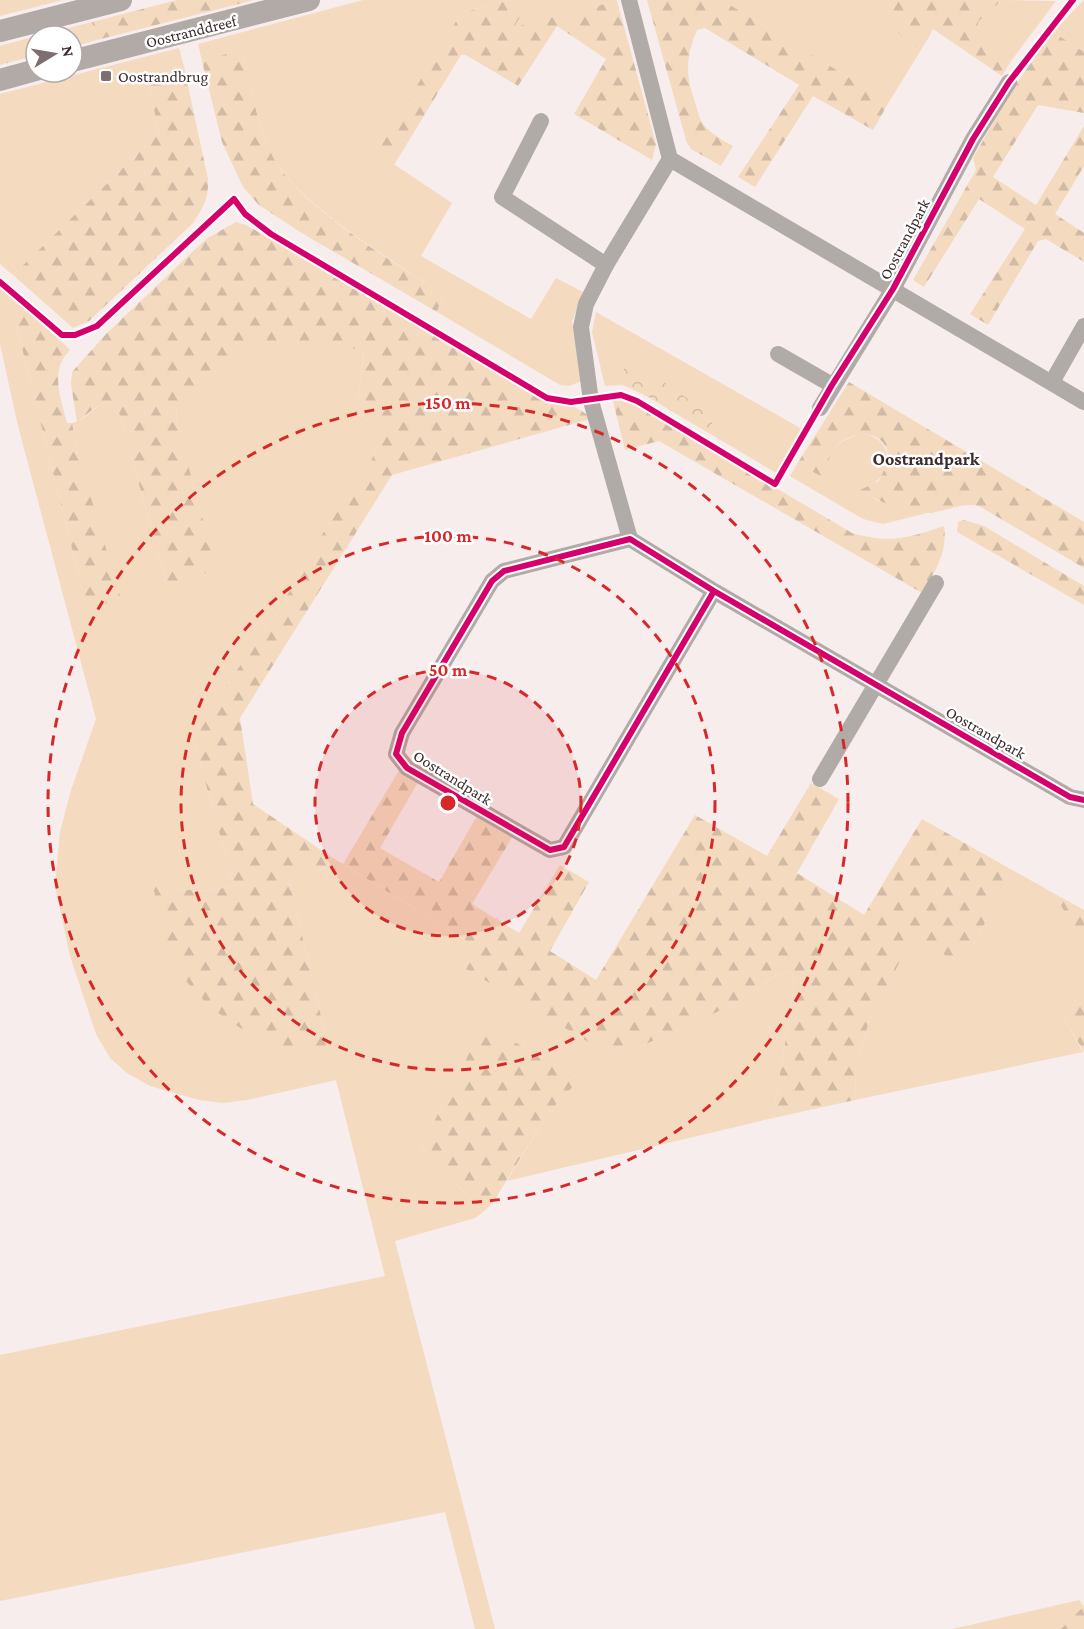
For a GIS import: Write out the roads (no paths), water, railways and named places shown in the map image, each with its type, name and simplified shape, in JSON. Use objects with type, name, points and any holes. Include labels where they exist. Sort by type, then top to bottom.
[{"type":"main road","points":[[0,31],[121,0]]},
{"type":"main road","name":"Oostranddreef","points":[[84,58],[309,0]]},
{"type":"main road","points":[[0,80],[24,73]]},
{"type":"street","points":[[629,0],[670,159],[606,265],[586,304],[581,327],[591,401],[630,539]]},
{"type":"street","name":"Oostrandpark","points":[[820,408],[893,289],[973,139],[1009,82]]},
{"type":"street","points":[[541,121],[502,197],[606,265]]},
{"type":"street","name":"Oostrandpark","points":[[670,159],[1084,402]]},
{"type":"street","points":[[1052,382],[1084,326]]},
{"type":"street","points":[[778,354],[832,385]]},
{"type":"street","name":"Oostrandpark","points":[[714,591],[564,847],[550,850],[407,768],[396,754],[402,733],[492,581],[504,571],[630,539],[714,591],[1070,797],[1084,800]]},
{"type":"street","points":[[820,779],[936,583]]},
{"type":"place","name":"Oostrandbrug","points":[[106,76]]},
{"type":"district","name":"Oostrandpark","points":[[926,459]]}]
